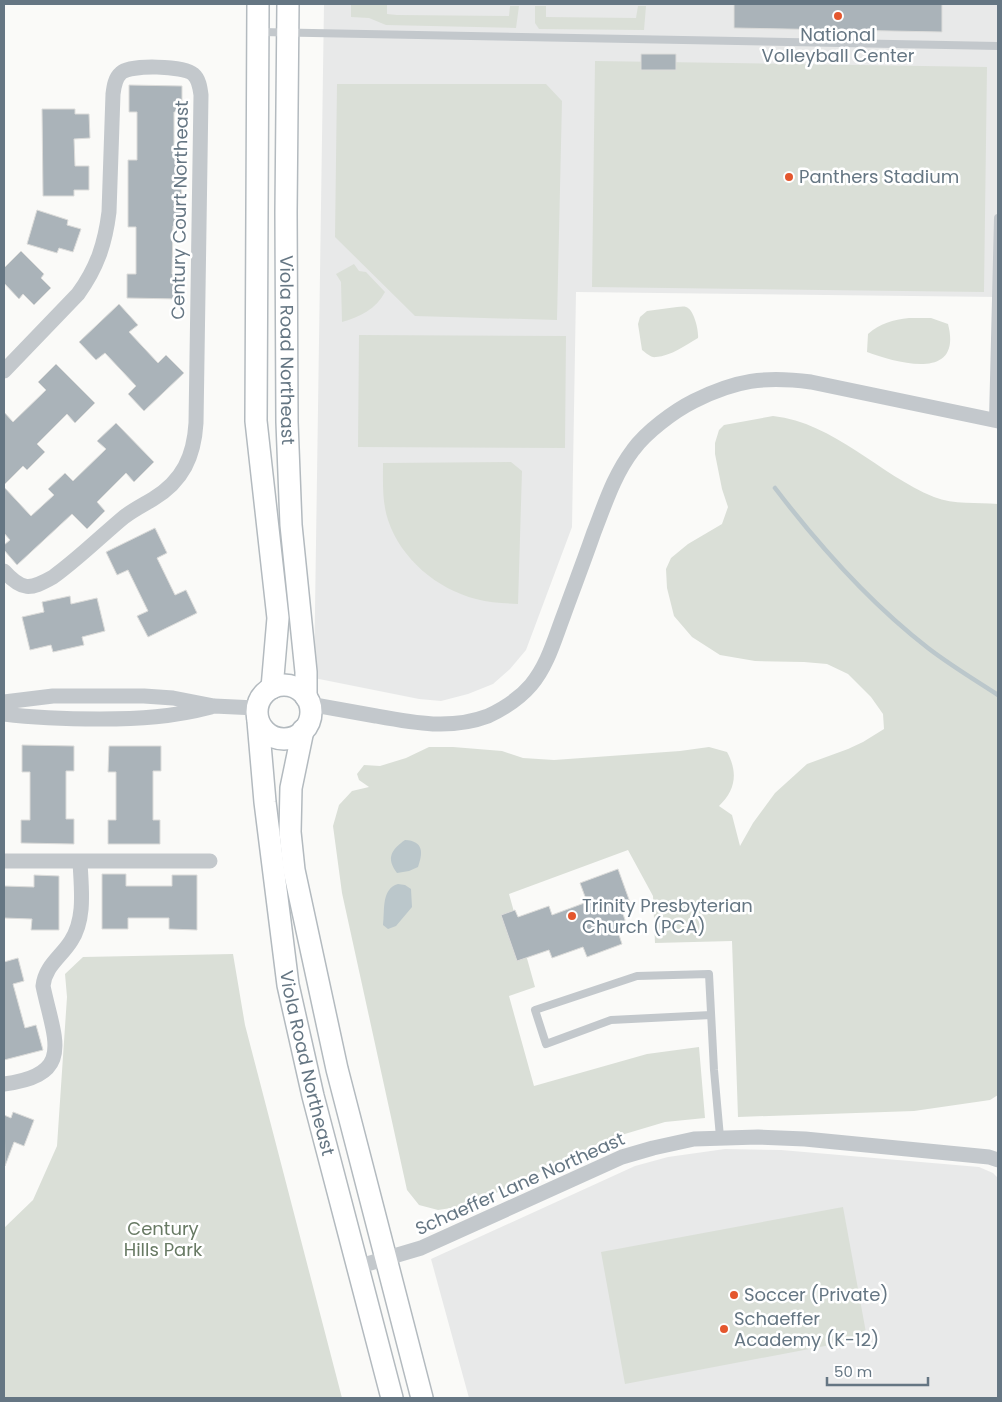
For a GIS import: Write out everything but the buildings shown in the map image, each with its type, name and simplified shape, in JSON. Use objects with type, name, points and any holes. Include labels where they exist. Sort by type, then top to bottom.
[{"type":"main road","name":"Viola Road Northeast","points":[[258,4],[256,421],[278,618],[272,688]]},
{"type":"main road","name":"Viola Road Northeast","points":[[288,4],[286,422],[291,525],[308,700]]},
{"type":"main road","points":[[287,685],[294,687],[308,700],[310,719],[304,730],[296,736],[281,739],[266,733],[258,714],[260,698],[272,688],[287,685]]},
{"type":"main road","name":"Viola Road Northeast","points":[[258,714],[265,802],[288,985],[313,1096],[392,1398]]},
{"type":"main road","name":"Viola Road Northeast","points":[[304,730],[291,788],[290,832],[294,870],[331,1044],[422,1398]]},
{"type":"street","name":"Century Court Northeast","points":[[4,370],[78,294],[87,282],[98,259],[104,242],[108,212],[113,94],[117,79],[123,71],[137,68],[178,68],[195,75],[201,95],[196,422],[193,452],[186,467],[171,484],[155,498],[126,515],[53,576],[40,584],[26,586],[14,583],[4,571]]},
{"type":"street","points":[[308,700],[422,724],[445,725],[488,716],[518,697],[530,685],[550,652],[608,494],[629,456],[650,433],[684,406],[727,386],[750,380],[770,378],[811,382],[996,421]]},
{"type":"street","points":[[4,702],[53,696],[144,696],[173,698],[258,714]]},
{"type":"street","points":[[4,714],[60,719],[144,719],[170,716],[214,706]]},
{"type":"street","points":[[4,861],[210,861]]},
{"type":"street","points":[[4,1084],[42,1074],[54,1060],[56,1052],[55,1043],[43,986],[46,972],[72,941],[77,930],[81,906],[80,862]]},
{"type":"street","name":"Schaeffer Lane Northeast","points":[[357,1267],[421,1248],[622,1157],[694,1139],[758,1137],[804,1140],[989,1157],[998,1160]]},
{"type":"lane","points":[[258,32],[998,46]]},
{"type":"lane","points":[[996,421],[998,218]]},
{"type":"lane","points":[[711,1015],[611,1020],[546,1044],[535,1010],[637,976],[709,974],[720,1137]]},
{"type":"shaded area","points":[[324,4],[998,4],[998,297],[576,292],[572,527],[526,650],[510,669],[493,684],[468,694],[441,701],[419,699],[314,678]]},
{"type":"shaded area","points":[[405,840],[419,845],[421,853],[420,862],[418,867],[397,873],[391,859],[393,851]]},
{"type":"shaded area","points":[[398,884],[405,885],[411,889],[412,907],[396,926],[388,929],[383,925],[386,895],[389,890]]},
{"type":"shaded area","name":"Schaeffer Academy (K-12)","points":[[725,1149],[781,1150],[979,1167],[993,1173],[998,1178],[998,1398],[469,1398],[431,1259],[635,1166],[668,1157]]},
{"type":"green space","points":[[351,4],[387,4],[387,14],[397,15],[509,16],[510,6],[519,6],[516,28],[386,25],[369,18],[351,17]]},
{"type":"green space","points":[[535,6],[546,6],[546,17],[636,18],[638,6],[646,6],[644,30],[539,29],[535,23]]},
{"type":"green space","name":"Panthers Stadium","points":[[595,61],[987,67],[984,292],[592,287]]},
{"type":"green space","points":[[337,84],[546,84],[562,101],[557,320],[415,316],[335,237]]},
{"type":"green space","points":[[354,264],[359,271],[366,272],[385,292],[367,312],[342,322],[341,282],[336,274]]},
{"type":"green space","points":[[683,307],[689,309],[694,316],[698,338],[667,355],[654,357],[642,350],[638,324],[640,317],[647,311]]},
{"type":"green space","points":[[909,318],[931,318],[948,324],[950,342],[946,354],[937,361],[924,364],[894,360],[867,352],[868,334],[877,327],[887,323]]},
{"type":"green space","points":[[359,335],[566,336],[565,448],[358,447]]},
{"type":"green space","points":[[773,416],[816,428],[856,450],[894,476],[934,497],[958,502],[998,504],[998,1095],[990,1100],[914,1111],[738,1117],[732,941],[655,943],[653,896],[628,850],[509,894],[535,987],[509,996],[534,1086],[647,1054],[699,1047],[705,1118],[665,1122],[608,1139],[471,1205],[438,1210],[419,1205],[407,1190],[342,893],[333,826],[339,805],[352,791],[369,787],[359,780],[357,774],[364,765],[380,766],[406,758],[429,747],[502,751],[523,758],[554,760],[680,751],[709,747],[727,752],[731,759],[734,780],[729,794],[719,806],[732,815],[740,846],[753,823],[775,793],[807,764],[848,749],[884,729],[883,714],[871,697],[848,674],[827,664],[755,661],[720,655],[692,637],[674,616],[667,588],[666,569],[671,558],[688,544],[722,524],[728,507],[722,489],[715,454],[715,443],[719,430],[724,425]]},
{"type":"green space","points":[[511,462],[522,471],[518,604],[476,599],[448,588],[434,580],[411,559],[394,534],[386,513],[383,492],[383,463]]},
{"type":"green space","name":"Century Hills Park","points":[[233,954],[245,1025],[342,1398],[4,1398],[4,1228],[33,1200],[57,1146],[67,997],[65,974],[83,957]]},
{"type":"green space","name":"Soccer (Private)","points":[[843,1207],[867,1338],[625,1384],[601,1252]]},
{"type":"waterway","points":[[775,488],[828,553],[886,612],[936,654],[998,695]]},
{"type":"place","name":"National Volleyball Center","points":[[838,16]]},
{"type":"place","name":"Panthers Stadium","points":[[789,177]]},
{"type":"place","name":"Trinity Presbyterian Church (PCA)","points":[[572,916]]},
{"type":"place","name":"Soccer (Private)","points":[[734,1295]]},
{"type":"place","name":"Schaeffer Academy (K-12)","points":[[724,1329]]}]
